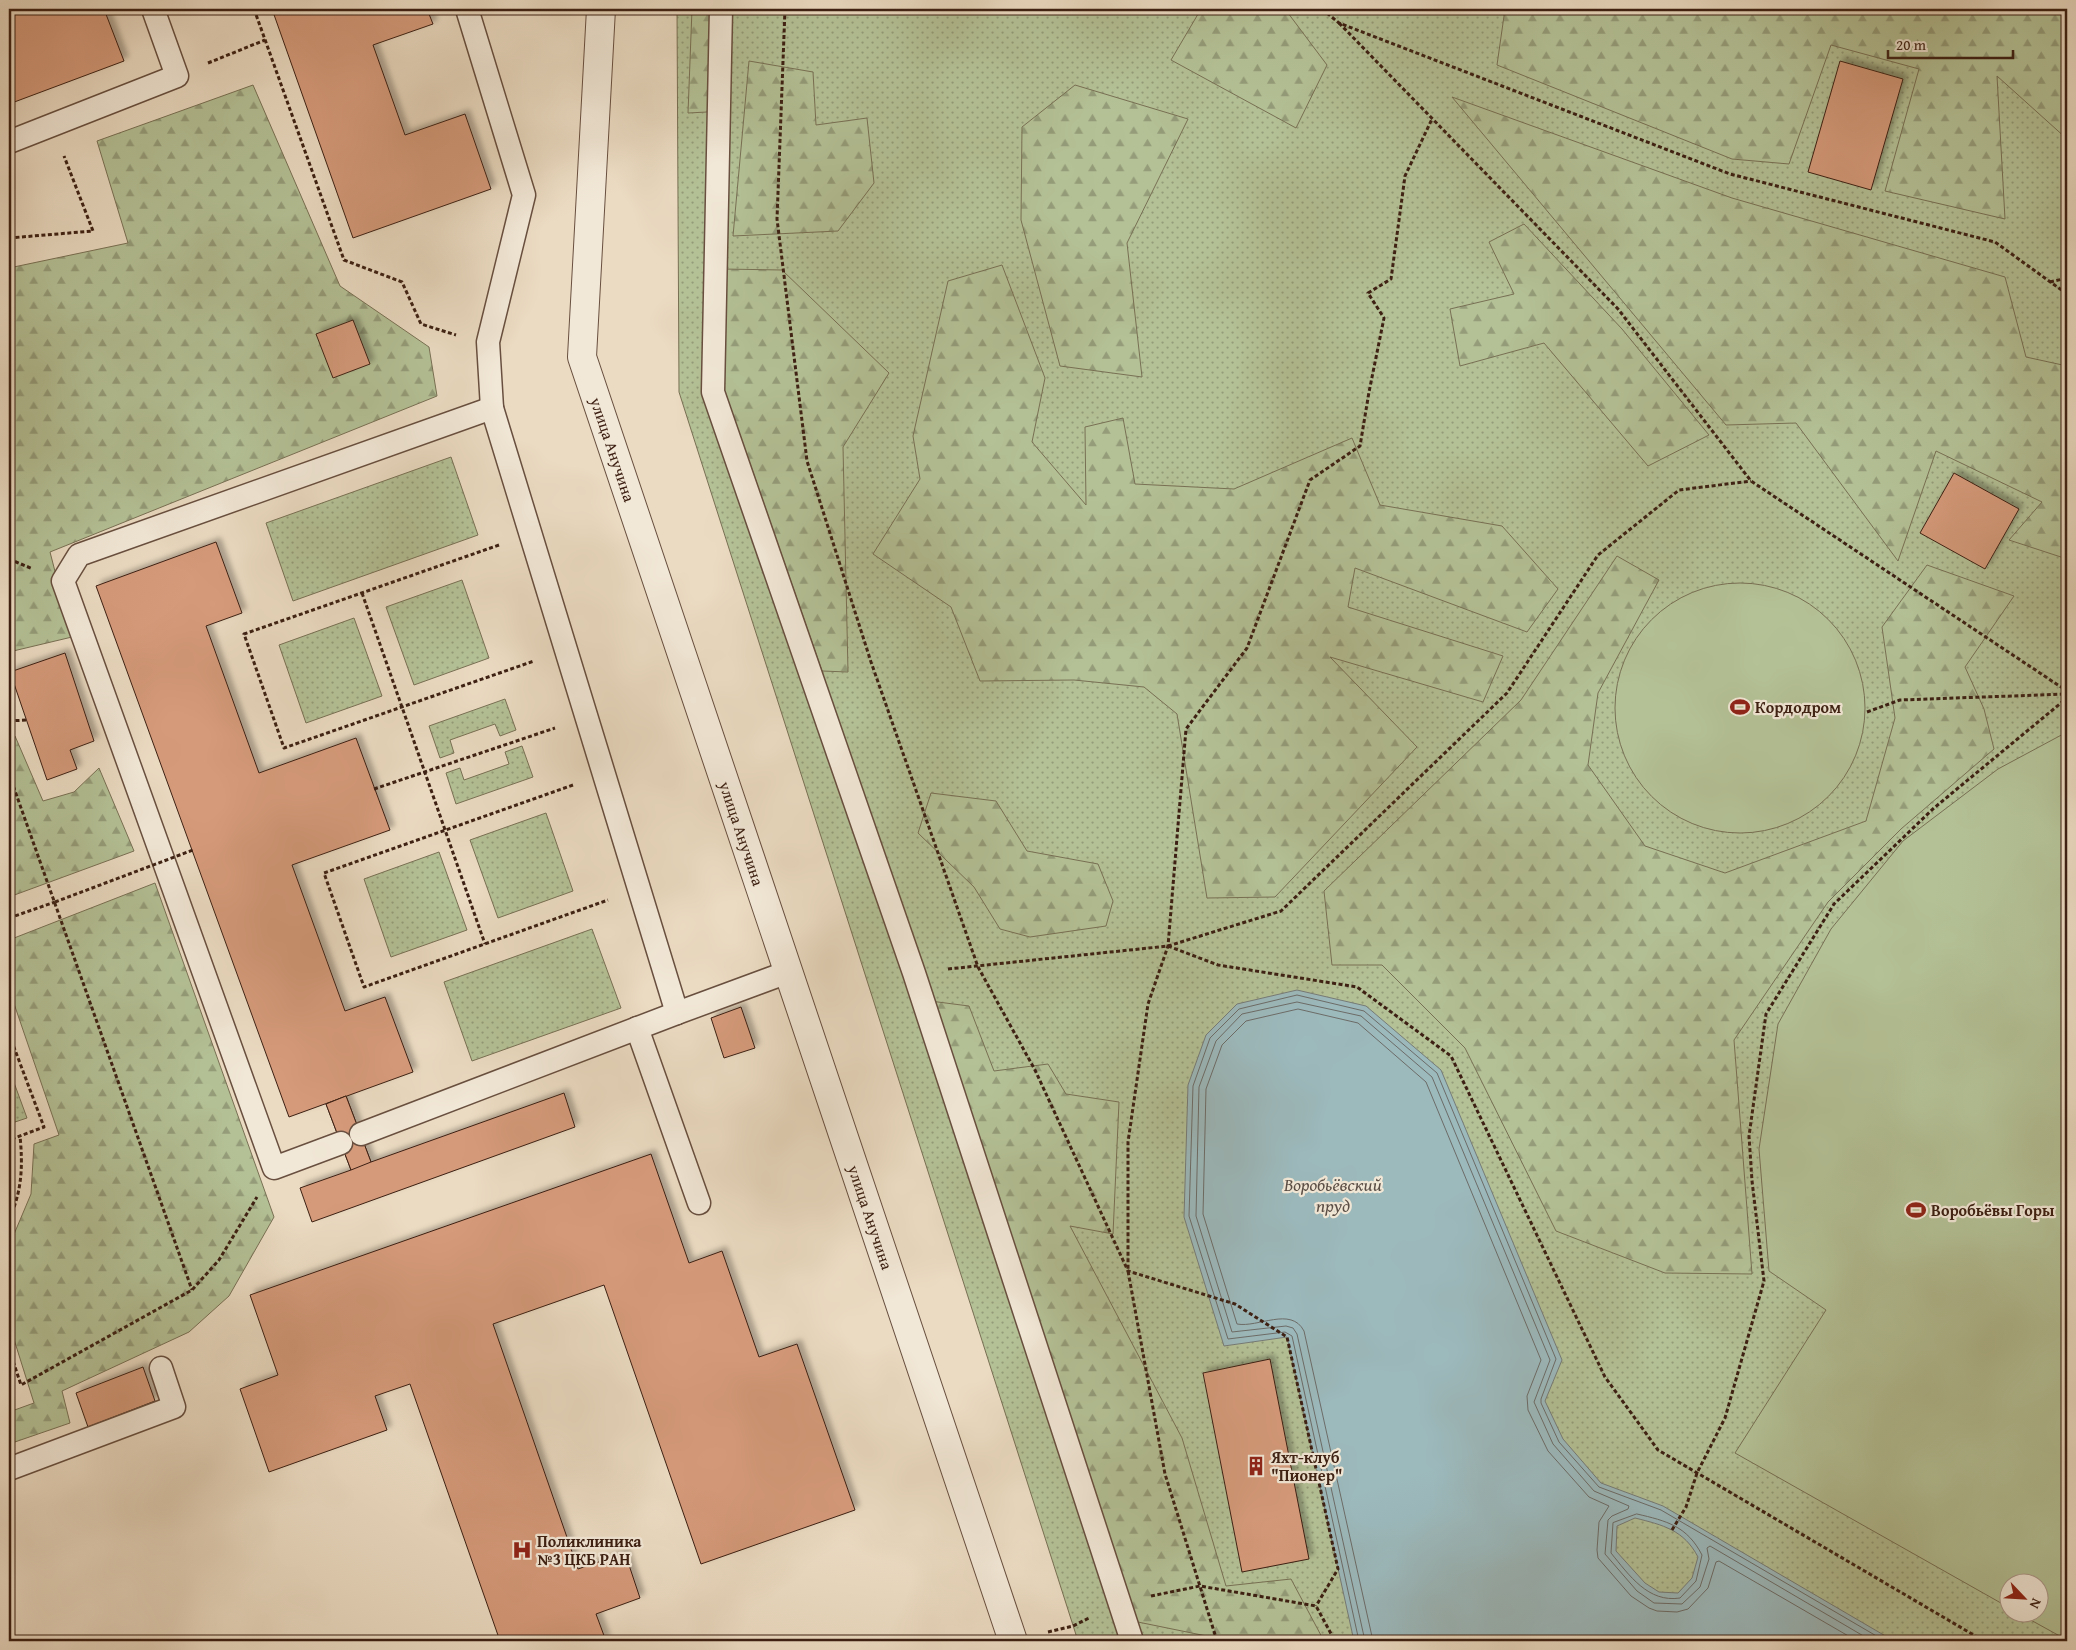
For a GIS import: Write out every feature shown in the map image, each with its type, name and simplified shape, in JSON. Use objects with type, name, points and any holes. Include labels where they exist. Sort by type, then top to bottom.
[{"type":"street","name":"улица Анучина","points":[[601,9],[582,357],[1012,1641]]},
{"type":"lane","points":[[9,142],[177,76],[153,9]]},
{"type":"lane","points":[[467,9],[524,195],[489,345],[492,408],[677,1013]]},
{"type":"lane","points":[[721,9],[713,392],[914,973],[1118,1603],[1132,1641]]},
{"type":"lane","points":[[492,408],[79,555],[63,581],[274,1168],[788,972]]},
{"type":"lane","points":[[637,1028],[699,1203]]},
{"type":"lane","points":[[9,1469],[174,1407],[161,1368]]},
{"type":"path","points":[[254,9],[344,260],[402,282],[421,324],[489,345]]},
{"type":"path","points":[[786,9],[777,219],[807,461],[871,662],[978,967],[1035,1070],[1128,1271],[1236,1304],[1287,1337],[1338,1569],[1316,1606]]},
{"type":"path","points":[[1322,9],[1618,309],[1751,481],[2067,692]]},
{"type":"path","points":[[1338,24],[1730,174],[1995,242],[2067,294]]},
{"type":"path","points":[[177,76],[265,40]]},
{"type":"path","points":[[1217,1641],[1165,1474],[1128,1271],[1128,1142],[1148,1004],[1168,946],[1186,729],[1247,648],[1310,480],[1360,446],[1384,318],[1368,293],[1391,279],[1405,176],[1432,119]]},
{"type":"path","points":[[9,238],[93,231],[53,126]]},
{"type":"path","points":[[2050,282],[2067,278]]},
{"type":"path","points":[[914,973],[1168,946],[1281,911],[1507,692],[1598,555],[1679,490],[1751,481]]},
{"type":"path","points":[[530,534],[244,634],[284,748],[566,650]]},
{"type":"path","points":[[362,593],[485,944]]},
{"type":"path","points":[[1867,712],[1900,700],[2067,692]]},
{"type":"path","points":[[1672,1530],[1686,1507],[1697,1473],[1725,1418],[1764,1281],[1752,1181],[1749,1136],[1766,1014],[1834,904],[1934,808],[2067,698]]},
{"type":"path","points":[[374,789],[586,717]]},
{"type":"path","points":[[9,721],[26,720]]},
{"type":"path","points":[[9,774],[192,1290]]},
{"type":"path","points":[[604,774],[324,873],[364,987],[638,888]]},
{"type":"path","points":[[9,918],[193,850]]},
{"type":"path","points":[[1168,946],[1218,965],[1357,987],[1451,1056],[1605,1377],[1658,1450],[1984,1641]]},
{"type":"path","points":[[9,1034],[44,1127],[9,1140]]},
{"type":"path","points":[[9,1219],[17,1202],[22,1160],[20,1136]]},
{"type":"path","points":[[9,1350],[21,1386],[192,1290],[219,1260],[274,1168]]},
{"type":"path","points":[[1012,1641],[1073,1626],[1118,1603],[1200,1586],[1316,1606]]},
{"type":"path","points":[[1316,1606],[1335,1641]]},
{"type":"green space","points":[[677,9],[2067,9],[2067,1641],[1078,1641],[679,392]]},
{"type":"green space","points":[[692,9],[729,9],[707,112],[688,113]]},
{"type":"green space","points":[[1201,9],[1285,9],[1327,65],[1296,128],[1171,60]]},
{"type":"green space","points":[[1505,9],[2064,9],[2067,10],[2067,139],[1997,76],[2005,219],[1885,191],[1919,69],[1831,45],[1789,164],[1732,159],[1497,65]]},
{"type":"green space","points":[[749,61],[813,72],[816,125],[867,118],[874,183],[838,231],[733,236]]},
{"type":"green space","points":[[253,85],[340,286],[429,347],[437,396],[50,552],[72,637],[9,652],[9,268],[128,243],[97,141]]},
{"type":"green space","points":[[1075,85],[1188,119],[1127,243],[1142,377],[1060,366],[1021,220],[1022,127]]},
{"type":"green space","points":[[1452,97],[1732,198],[2005,277],[2026,357],[2067,366],[2067,559],[2009,540],[2042,502],[1936,451],[1898,561],[1796,423],[1726,425]]},
{"type":"green space","points":[[1524,224],[1622,329],[1709,435],[1648,466],[1544,343],[1460,366],[1450,309],[1514,294],[1489,242]]},
{"type":"green space","points":[[1002,265],[1045,378],[1032,442],[1086,505],[1085,427],[1123,418],[1135,484],[1234,489],[1352,438],[1380,505],[1502,526],[1558,589],[1527,632],[1355,568],[1348,607],[1503,656],[1483,702],[1330,657],[1417,747],[1275,897],[1207,898],[1177,714],[1144,687],[1074,680],[980,681],[951,607],[873,554],[920,479],[913,436],[948,281]]},
{"type":"green space","points":[[722,269],[782,270],[889,373],[843,447],[848,672],[822,671],[724,389]]},
{"type":"green space","points":[[451,457],[478,535],[293,601],[266,523]]},
{"type":"green space","points":[[1617,556],[1659,580],[1598,693],[1588,765],[1645,846],[1725,873],[1866,821],[1895,718],[1882,627],[1927,565],[2014,596],[1965,667],[1984,709],[1994,749],[1901,829],[1828,902],[1734,1040],[1752,1274],[1665,1273],[1556,1231],[1465,1048],[1382,965],[1332,965],[1324,891],[1521,700]]},
{"type":"green space","points":[[462,580],[489,658],[414,685],[386,607]]},
{"type":"green space","name":"Кордодром","points":[[1740,583],[1764,585],[1788,592],[1819,611],[1837,629],[1856,660],[1863,684],[1865,708],[1863,732],[1856,756],[1837,787],[1819,805],[1788,824],[1764,831],[1740,833],[1716,831],[1692,824],[1661,805],[1643,787],[1624,756],[1617,732],[1615,708],[1617,684],[1624,660],[1643,629],[1661,611],[1692,592],[1716,585]]},
{"type":"green space","points":[[354,618],[382,696],[306,723],[279,645]]},
{"type":"green space","points":[[505,699],[516,730],[500,736],[495,724],[450,740],[454,753],[440,758],[429,726]]},
{"type":"green space","name":"Воробьёвы Горы","points":[[2067,732],[2067,1640],[2034,1622],[2048,1622],[2048,1572],[1998,1572],[1998,1601],[1735,1453],[1826,1310],[1769,1271],[1759,1149],[1778,1024],[1831,929],[1903,841],[1998,769]]},
{"type":"green space","points":[[9,735],[15,736],[43,801],[74,792],[99,768],[134,851],[9,897]]},
{"type":"green space","points":[[522,746],[533,777],[456,804],[446,773],[460,768],[464,780],[509,764],[505,752]]},
{"type":"green space","points":[[931,793],[996,801],[1027,851],[1098,864],[1113,901],[1106,926],[1030,937],[1000,929],[974,887],[918,833]]},
{"type":"green space","points":[[546,813],[573,891],[498,918],[470,840]]},
{"type":"green space","points":[[439,852],[467,930],[391,957],[364,879]]},
{"type":"green space","points":[[155,883],[274,1217],[229,1296],[189,1332],[62,1391],[70,1423],[9,1444],[9,1412],[34,1403],[12,1333],[9,1332],[9,1246],[31,1194],[34,1144],[59,1135],[9,989],[9,940]]},
{"type":"green space","points":[[592,929],[621,1008],[472,1061],[444,982]]},
{"type":"green space","points":[[930,1001],[969,1006],[994,1071],[1048,1064],[1066,1094],[1119,1102],[1113,1234],[1070,1226],[1182,1438],[1226,1586],[1291,1579],[1324,1641],[1231,1641],[1133,1621]]},
{"type":"green space","points":[[9,1069],[27,1118],[9,1124]]},
{"type":"water","name":"Воробьёвский пруд","points":[[1297,990],[1366,1006],[1441,1070],[1562,1360],[1545,1401],[1563,1439],[1601,1483],[1663,1506],[1894,1641],[1354,1641],[1287,1337],[1224,1346],[1184,1217],[1188,1085],[1206,1035],[1237,1004]],"holes":[[[1635,1518],[1672,1530],[1686,1540],[1698,1557],[1692,1578],[1678,1593],[1659,1592],[1645,1583],[1616,1551],[1617,1526]]]},
{"type":"building","points":[[9,9],[104,9],[124,61],[9,104]]},
{"type":"building","points":[[272,9],[427,9],[433,24],[373,45],[405,135],[465,114],[491,189],[353,238]]},
{"type":"building","points":[[1840,61],[1903,79],[1871,190],[1808,172]]},
{"type":"building","points":[[353,320],[370,364],[333,378],[316,334]]},
{"type":"building","points":[[1954,473],[2019,509],[1985,569],[1920,533]]},
{"type":"building","points":[[216,542],[242,613],[206,626],[259,773],[356,738],[390,830],[292,865],[345,1011],[385,997],[413,1072],[289,1117],[96,586]]},
{"type":"building","points":[[65,653],[94,741],[70,750],[77,769],[47,780],[10,672]]},
{"type":"building","points":[[741,1007],[755,1048],[724,1058],[711,1018]]},
{"type":"building","points":[[564,1093],[575,1127],[312,1222],[300,1188],[351,1170],[326,1104],[346,1096],[371,1162]]},
{"type":"building","points":[[346,1096],[371,1162],[351,1170],[326,1104]]},
{"type":"building","points":[[651,1154],[689,1263],[722,1251],[759,1357],[797,1344],[855,1510],[701,1564],[604,1285],[493,1324],[578,1569],[625,1553],[640,1598],[596,1614],[606,1641],[500,1641],[410,1384],[375,1396],[387,1430],[269,1472],[240,1389],[278,1375],[250,1295]]},
{"type":"building","name":"Яхт-клуб \"Пионер\"","points":[[1270,1359],[1309,1559],[1242,1572],[1203,1373]]},
{"type":"building","points":[[143,1367],[155,1401],[88,1427],[76,1393]]},
{"type":"place","name":"Кордодром","points":[[1740,707]]},
{"type":"place","name":"Воробьёвы Горы","points":[[1916,1210]]},
{"type":"place","name":"Яхт-клуб \"Пионер\"","points":[[1256,1466]]},
{"type":"place","name":"Поликлиника №3 ЦКБ РАН","points":[[522,1550]]}]
